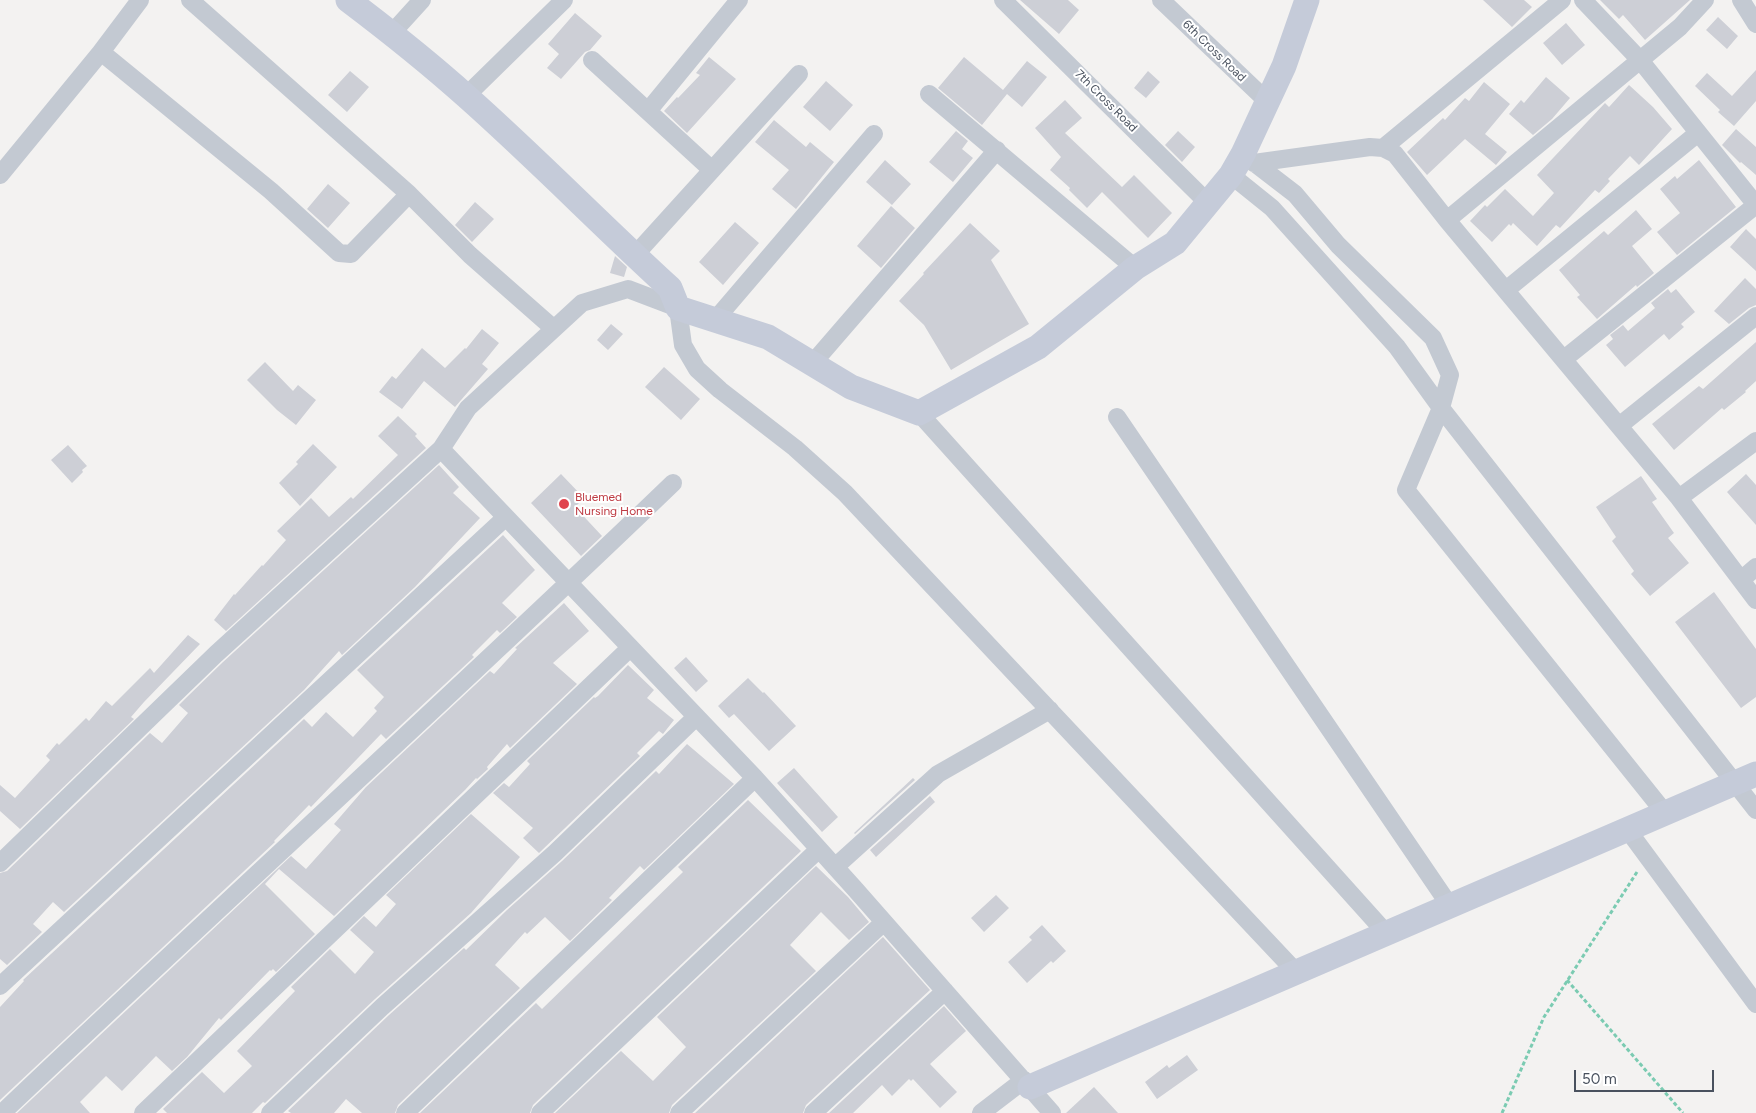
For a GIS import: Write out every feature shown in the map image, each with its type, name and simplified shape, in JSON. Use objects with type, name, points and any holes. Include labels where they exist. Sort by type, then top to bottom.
[{"type":"street","points":[[0,175],[101,52],[140,0]]},
{"type":"street","points":[[190,0],[409,194],[470,255],[553,328]]},
{"type":"street","points":[[348,0],[392,33],[466,96],[670,288],[678,308],[683,345],[697,369],[720,390],[795,448],[845,493],[1296,972]]},
{"type":"street","points":[[392,33],[422,0]]},
{"type":"street","points":[[466,96],[564,0]]},
{"type":"street","points":[[648,112],[739,0]]},
{"type":"street","name":"7th Cross Road","points":[[1003,0],[1208,203]]},
{"type":"street","name":"6th Cross Road","points":[[1161,0],[1268,102]]},
{"type":"street","points":[[918,413],[1038,347],[1136,268],[1176,243],[1243,164],[1284,66],[1307,0]]},
{"type":"street","points":[[1383,148],[1562,0]]},
{"type":"street","points":[[1564,359],[1756,205],[1640,60],[1583,0]]},
{"type":"street","points":[[1447,220],[1680,27],[1705,0]]},
{"type":"street","points":[[1741,0],[1756,24]]},
{"type":"street","points":[[101,52],[270,191],[340,253],[351,254],[409,194]]},
{"type":"street","points":[[592,60],[712,170]]},
{"type":"street","points":[[635,255],[799,74]]},
{"type":"street","points":[[929,94],[1136,268]]},
{"type":"street","points":[[1506,290],[1698,133]]},
{"type":"street","points":[[715,320],[874,134]]},
{"type":"street","points":[[1243,164],[1370,146],[1383,148],[1395,154],[1447,220],[1680,498],[1756,600]]},
{"type":"street","points":[[812,364],[996,150]]},
{"type":"street","points":[[1243,164],[1272,208],[1396,347],[1441,408],[1745,778],[1756,810]]},
{"type":"street","points":[[1243,164],[1295,194],[1338,246],[1433,338],[1450,375],[1441,408],[1406,490],[1665,813]]},
{"type":"street","points":[[0,863],[216,654],[441,449],[468,408],[553,328],[582,303],[628,289],[678,308],[768,337],[851,387],[918,413],[1386,933]]},
{"type":"street","points":[[1619,426],[1756,316]]},
{"type":"street","points":[[1116,417],[1450,906]]},
{"type":"street","points":[[1680,498],[1756,441]]},
{"type":"street","points":[[441,449],[755,778],[1052,1113]]},
{"type":"street","points":[[2,1113],[673,484]]},
{"type":"street","points":[[0,986],[506,517]]},
{"type":"street","points":[[1742,580],[1756,568]]},
{"type":"street","points":[[142,1113],[630,648]]},
{"type":"street","points":[[835,867],[938,774],[1050,710]]},
{"type":"street","points":[[270,1113],[382,1007],[555,853],[696,717]]},
{"type":"street","points":[[405,1113],[755,778]]},
{"type":"street","points":[[981,1113],[1027,1084],[1296,972],[1745,778]]},
{"type":"street","points":[[1627,829],[1646,858],[1756,1004]]},
{"type":"street","points":[[540,1113],[819,849]]},
{"type":"street","points":[[679,1113],[884,922]]},
{"type":"street","points":[[813,1113],[945,991]]},
{"type":"path","points":[[1502,1113],[1544,1017],[1646,858]]},
{"type":"path","points":[[1568,980],[1683,1113]]},
{"type":"building","points":[[1020,0],[1068,0],[1079,10],[1059,34]]},
{"type":"building","points":[[1483,0],[1524,0],[1532,7],[1512,27]]},
{"type":"building","points":[[1600,0],[1690,0],[1645,40],[1623,15],[1619,19]]},
{"type":"building","points":[[575,13],[602,36],[561,79],[547,68],[559,54],[548,44]]},
{"type":"building","points":[[1718,17],[1738,36],[1727,49],[1706,30]]},
{"type":"building","points":[[1566,23],[1585,45],[1562,65],[1543,43]]},
{"type":"building","points":[[709,57],[736,79],[687,133],[664,111],[700,75],[696,73]]},
{"type":"building","points":[[964,57],[1003,90],[1027,61],[1047,77],[1022,107],[1007,94],[982,125],[938,88]]},
{"type":"building","points":[[1756,70],[1756,101],[1734,126],[1718,112],[1720,110],[1695,86],[1707,73],[1732,96]]},
{"type":"building","points":[[350,71],[369,87],[347,112],[328,95]]},
{"type":"building","points":[[1148,71],[1160,82],[1146,98],[1134,88]]},
{"type":"building","points":[[1546,77],[1570,98],[1552,119],[1533,135],[1509,114],[1521,100],[1524,103]]},
{"type":"building","points":[[826,81],[853,105],[830,131],[803,107]]},
{"type":"building","points":[[1484,82],[1510,104],[1485,134],[1507,152],[1496,165],[1465,139],[1427,175],[1407,152],[1443,118],[1445,120],[1465,98],[1469,101]]},
{"type":"building","points":[[1629,85],[1653,107],[1672,129],[1639,165],[1630,156],[1608,179],[1610,181],[1599,193],[1595,190],[1560,228],[1556,225],[1537,246],[1513,223],[1511,226],[1509,224],[1492,242],[1470,221],[1485,205],[1487,207],[1505,189],[1533,216],[1554,193],[1537,175],[1605,103],[1609,107]]},
{"type":"building","points":[[1065,100],[1082,118],[1065,133],[1122,187],[1134,175],[1172,213],[1148,238],[1102,192],[1087,208],[1069,190],[1070,188],[1050,170],[1061,157],[1035,128]]},
{"type":"building","points":[[774,120],[806,147],[810,142],[834,162],[796,209],[772,189],[789,170],[755,142]]},
{"type":"building","points":[[1736,129],[1756,147],[1756,175],[1740,163],[1722,145]]},
{"type":"building","points":[[956,131],[968,141],[962,149],[973,158],[953,182],[929,162]]},
{"type":"building","points":[[1178,131],[1195,147],[1182,162],[1165,145]]},
{"type":"building","points":[[885,160],[911,184],[892,205],[866,182]]},
{"type":"building","points":[[1699,160],[1736,207],[1677,255],[1657,232],[1680,213],[1660,189],[1675,176],[1677,179]]},
{"type":"building","points":[[328,184],[350,203],[328,228],[307,209]]},
{"type":"building","points":[[475,202],[494,219],[472,242],[455,225]]},
{"type":"building","points":[[891,206],[915,228],[881,268],[857,246]]},
{"type":"building","points":[[1636,210],[1652,229],[1632,246],[1654,273],[1637,287],[1636,285],[1597,319],[1577,297],[1580,295],[1559,270],[1604,231],[1608,235]]},
{"type":"building","points":[[735,222],[759,243],[723,285],[699,262]]},
{"type":"building","points":[[970,223],[1000,251],[991,260],[1029,324],[951,370],[924,325],[899,301]]},
{"type":"building","points":[[1746,229],[1756,239],[1756,271],[1730,247]]},
{"type":"building","points":[[615,256],[627,267],[624,277],[610,273]]},
{"type":"building","points":[[1745,278],[1756,289],[1756,305],[1749,308],[1729,324],[1714,311]]},
{"type":"building","points":[[1668,289],[1671,293],[1676,289],[1695,312],[1681,324],[1684,327],[1669,340],[1664,334],[1625,367],[1606,345],[1613,339],[1610,335],[1623,325],[1628,331],[1655,308],[1651,303]]},
{"type":"building","points":[[611,324],[623,334],[608,350],[597,340]]},
{"type":"building","points":[[482,329],[499,343],[482,364],[488,369],[455,407],[424,381],[402,409],[379,392],[392,376],[396,379],[422,348],[445,368],[466,349]]},
{"type":"building","points":[[1756,342],[1756,381],[1746,392],[1724,410],[1722,408],[1674,450],[1652,424],[1699,386],[1703,389]]},
{"type":"building","points":[[265,362],[293,391],[298,385],[316,400],[296,425],[277,410],[247,380]]},
{"type":"building","points":[[664,367],[700,399],[681,420],[645,387]]},
{"type":"building","points":[[398,416],[417,434],[415,436],[426,448],[226,631],[214,620],[234,594],[286,540],[277,531],[311,498],[329,517],[351,497],[353,499],[398,455],[378,436]]},
{"type":"building","points":[[313,444],[337,467],[300,506],[279,483],[298,464],[296,462]]},
{"type":"building","points":[[68,445],[87,466],[72,483],[51,460]]},
{"type":"building","points":[[439,465],[459,487],[453,493],[480,518],[415,587],[342,655],[339,651],[304,690],[64,912],[53,902],[33,924],[42,932],[7,965],[0,959],[0,873],[7,871],[150,733],[162,743],[188,713],[179,705],[223,662]]},
{"type":"building","points":[[561,474],[584,498],[575,507],[602,536],[581,556],[531,503]]},
{"type":"building","points":[[1746,474],[1756,485],[1756,525],[1727,492]]},
{"type":"building","points":[[1641,476],[1657,499],[1652,502],[1674,533],[1668,538],[1689,563],[1650,596],[1631,574],[1634,571],[1612,541],[1616,537],[1596,507]]},
{"type":"building","points":[[503,535],[535,570],[502,603],[517,617],[500,633],[497,630],[472,655],[474,657],[386,739],[381,734],[311,807],[309,805],[275,842],[0,1100],[0,1007],[23,980],[304,719],[312,727],[326,712],[353,737],[377,711],[374,708],[384,697],[357,670]]},
{"type":"building","points":[[1714,592],[1756,649],[1756,697],[1741,708],[1675,622]]},
{"type":"building","points":[[564,603],[589,631],[553,663],[577,684],[510,748],[507,744],[487,767],[488,769],[476,778],[334,916],[279,869],[265,884],[315,934],[276,972],[273,969],[270,970],[221,1020],[219,1018],[187,1057],[172,1071],[156,1056],[122,1091],[106,1076],[80,1102],[90,1113],[17,1113],[291,856],[306,869],[341,830],[334,824],[366,787],[490,671],[494,674],[517,649],[515,648]]},
{"type":"building","points":[[188,635],[200,644],[144,702],[131,717],[134,719],[20,829],[0,811],[0,785],[15,798],[50,760],[46,756],[57,743],[59,745],[86,718],[89,721],[106,701],[112,706],[150,668],[154,673]]},
{"type":"building","points":[[686,657],[708,681],[696,692],[674,668]]},
{"type":"building","points":[[628,665],[654,690],[647,698],[674,720],[663,734],[659,731],[637,753],[640,756],[539,853],[523,838],[533,828],[493,793],[504,783],[509,787],[530,764],[527,761],[594,697],[598,696]]},
{"type":"building","points":[[748,678],[796,726],[769,751],[734,714],[729,718],[718,706]]},
{"type":"building","points":[[687,744],[734,784],[644,870],[640,866],[609,898],[612,900],[570,941],[545,917],[527,934],[525,932],[495,965],[520,988],[398,1105],[395,1113],[362,1113],[346,1099],[334,1113],[291,1113],[288,1111],[389,1015],[464,948],[466,950],[656,771],[659,774]]},
{"type":"building","points":[[794,768],[838,817],[822,832],[777,783]]},
{"type":"building","points":[[913,778],[915,780],[854,833]]},
{"type":"building","points":[[930,796],[935,802],[876,857],[870,850]]},
{"type":"building","points":[[748,800],[801,851],[533,1105],[530,1113],[420,1113],[536,1003],[542,1009],[683,872],[678,867]]},
{"type":"building","points":[[471,814],[520,857],[471,913],[252,1113],[167,1113],[163,1109],[202,1072],[224,1093],[252,1066],[237,1051],[295,991],[291,987],[330,949],[355,974],[374,952],[350,930],[364,916],[376,927],[396,904],[386,895]]},
{"type":"building","points":[[816,866],[848,897],[869,922],[849,940],[821,912],[790,945],[816,971],[672,1105],[669,1113],[555,1113],[621,1051],[653,1081],[686,1047],[657,1017]]},
{"type":"building","points":[[996,895],[1009,908],[984,932],[971,918]]},
{"type":"building","points":[[1042,925],[1066,951],[1053,963],[1051,961],[1027,983],[1008,962],[1032,940],[1029,937]]},
{"type":"building","points":[[883,937],[930,990],[806,1105],[803,1113],[695,1113]]},
{"type":"building","points":[[944,1006],[966,1031],[930,1064],[957,1092],[940,1108],[913,1079],[911,1081],[909,1079],[892,1096],[882,1085],[853,1113],[829,1113]]},
{"type":"building","points":[[1187,1055],[1198,1070],[1157,1099],[1145,1082],[1167,1065],[1169,1068]]},
{"type":"building","points":[[1094,1087],[1118,1113],[1066,1113]]},
{"type":"place","name":"Bluemed Nursing Home","points":[[564,504]]}]
